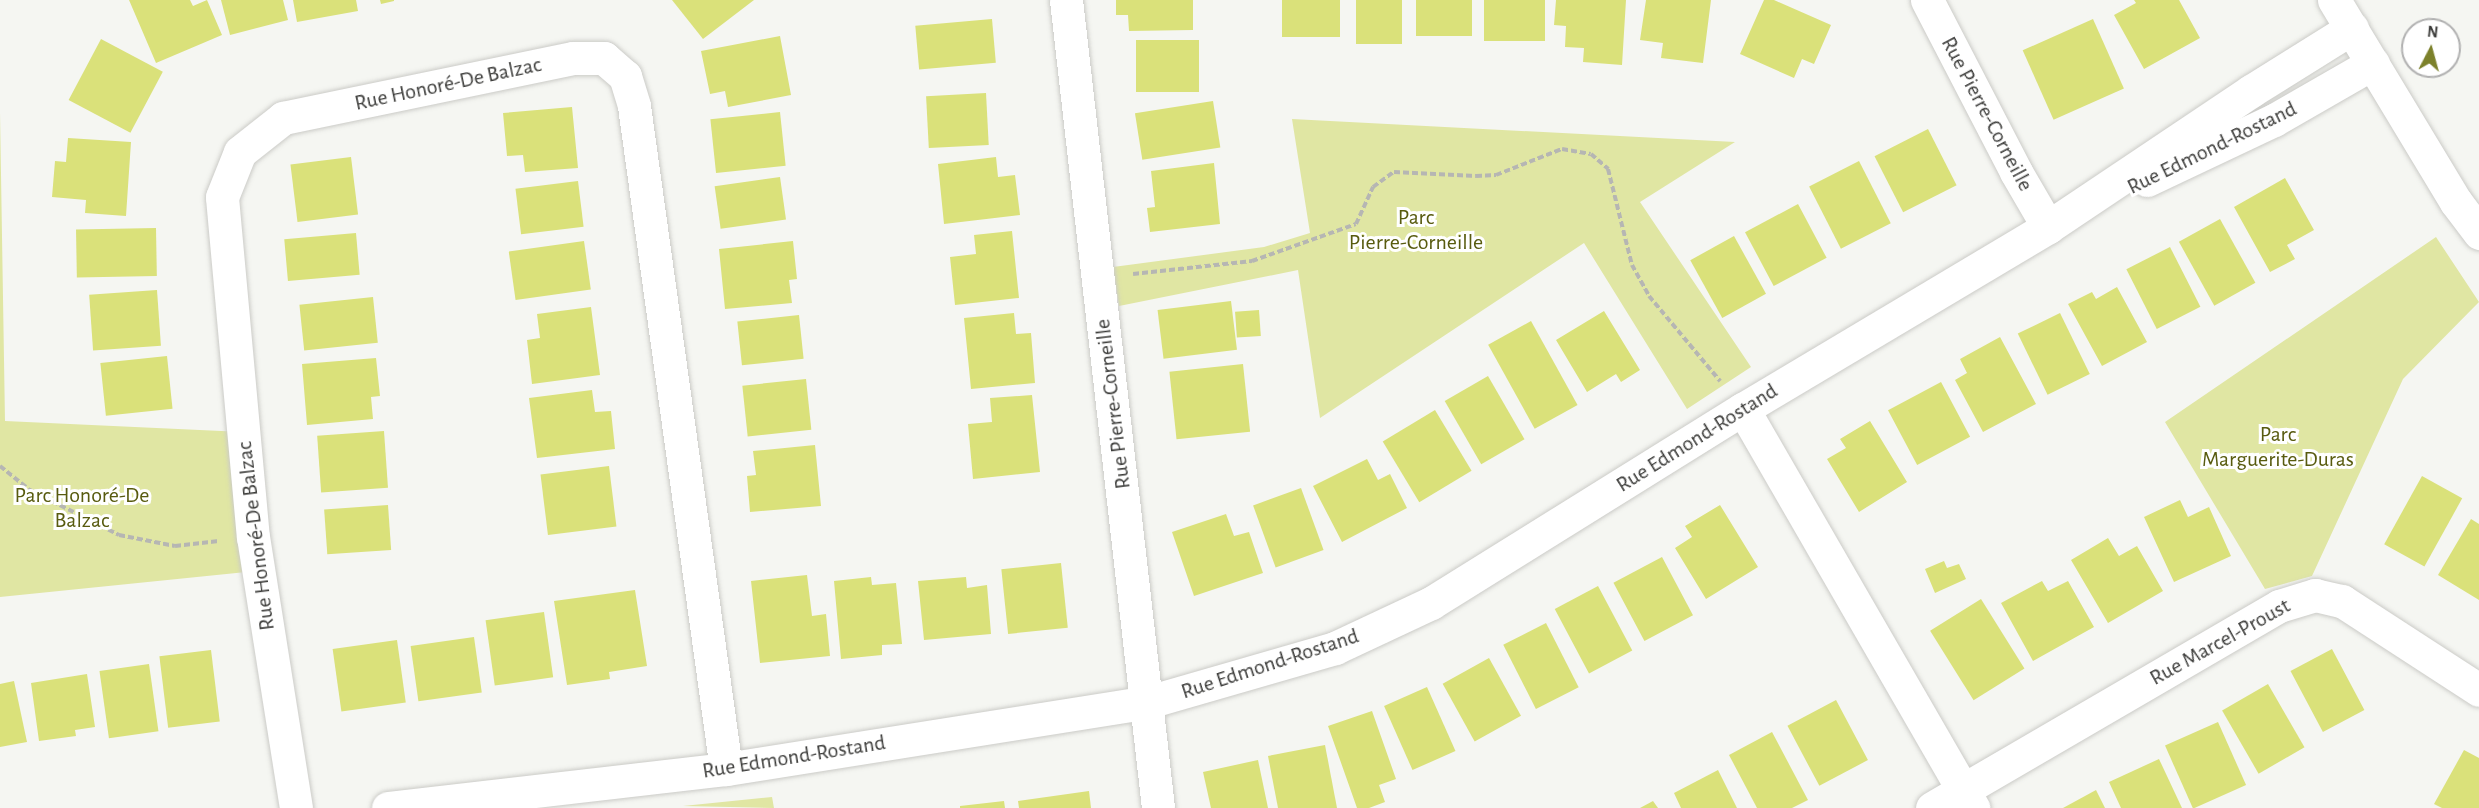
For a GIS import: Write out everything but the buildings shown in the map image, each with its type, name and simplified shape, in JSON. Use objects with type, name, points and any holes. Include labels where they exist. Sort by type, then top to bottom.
[{"type":"street","name":"Rue Pierre-Corneille","points":[[1066,0],[1148,702],[1158,808]]},
{"type":"street","name":"Rue Pierre-Corneille","points":[[1927,0],[2016,172],[2048,227]]},
{"type":"street","points":[[2334,0],[2456,202],[2479,233]]},
{"type":"street","name":"Rue Edmond-Rostand","points":[[388,808],[726,769],[1148,702],[1335,648],[1431,603],[1743,409],[2048,227],[2251,91],[2352,28]]},
{"type":"street","name":"Rue Honoré-De Balzac","points":[[296,808],[253,538],[222,198],[240,152],[283,118],[573,58],[604,58],[625,76],[634,106],[726,769]]},
{"type":"street","name":"Rue Edmond-Rostand","points":[[2048,227],[2274,120],[2373,63]]},
{"type":"street","points":[[1743,409],[1967,799],[1932,808]]},
{"type":"street","name":"Rue Marcel-Proust","points":[[1967,799],[2279,606],[2315,595],[2342,601],[2479,690]]},
{"type":"path","points":[[1098,278],[1252,261],[1356,224],[1373,187],[1394,172],[1496,175],[1562,149],[1591,154],[1608,169],[1632,265],[1648,296],[1743,409]]},
{"type":"path","points":[[0,466],[28,489],[119,535],[175,546],[253,538]]},
{"type":"green space","name":"Parc Honoré-De Balzac","points":[[0,112],[5,421],[243,432],[257,571],[0,597]]},
{"type":"green space","name":"Parc Pierre-Corneille","points":[[1292,119],[1735,142],[1640,202],[1751,367],[1687,409],[1584,243],[1320,418],[1298,270],[1119,306],[1113,267],[1264,247],[1310,233]]},
{"type":"green space","name":"Parc Marguerite-Duras","points":[[2436,237],[2479,302],[2403,379],[2312,576],[2265,589],[2165,422]]},
{"type":"green space","points":[[772,797],[774,808],[683,806]]}]
